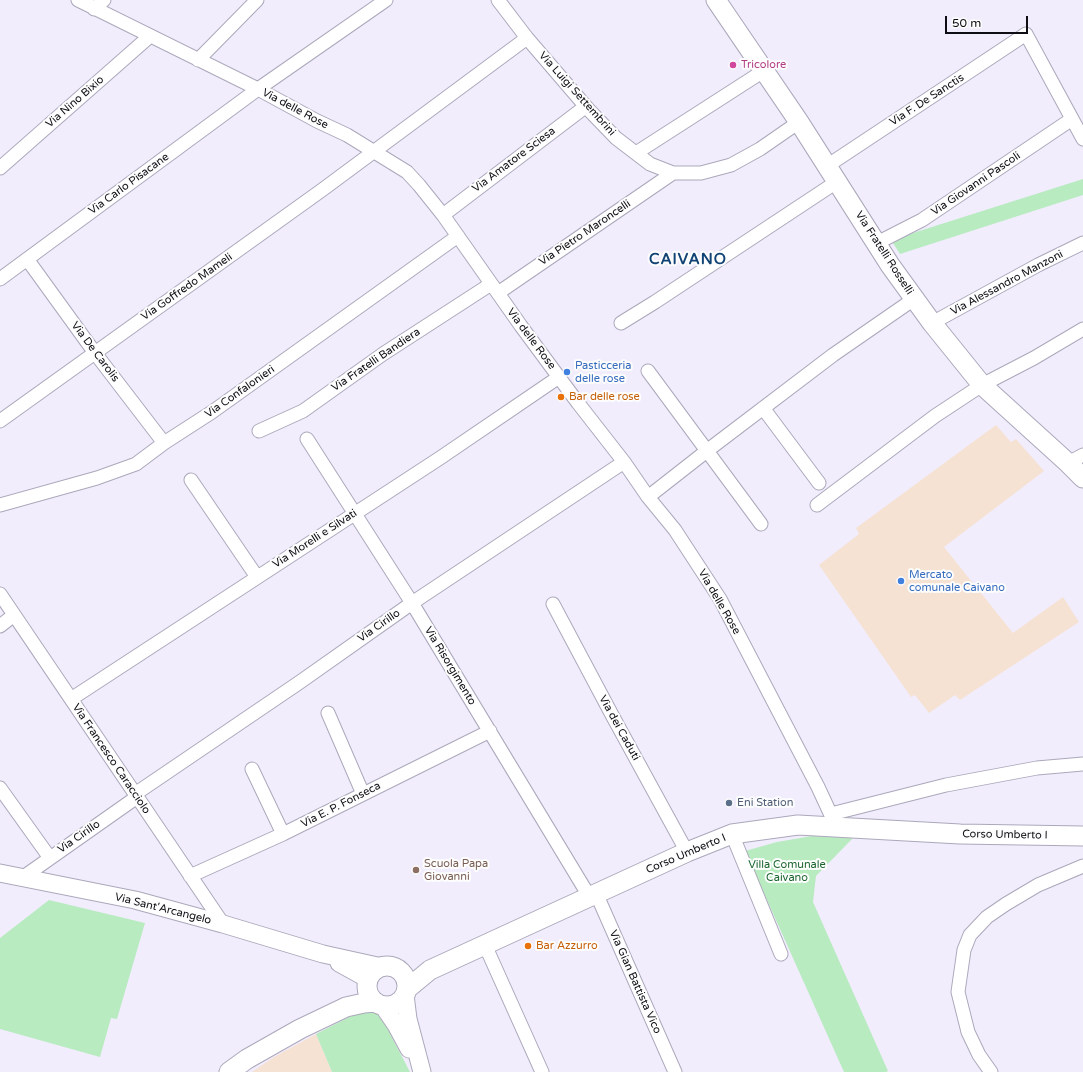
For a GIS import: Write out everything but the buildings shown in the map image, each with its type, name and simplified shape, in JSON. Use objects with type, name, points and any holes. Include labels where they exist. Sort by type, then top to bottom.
[{"type":"main road","name":"Via Fratelli Rosselli","points":[[716,0],[765,70],[877,243],[914,299],[932,323],[982,386],[1076,459],[1083,478]]},
{"type":"main road","name":"Corso Umberto I","points":[[430,970],[406,992],[402,1000],[390,1006],[379,985],[430,970],[687,852],[732,834],[834,821],[960,834],[1083,836]]},
{"type":"main road","points":[[228,1072],[247,1059],[300,1029],[346,1007],[379,985],[405,977],[407,983],[406,992]]},
{"type":"street","name":"Via delle Rose","points":[[78,0],[99,4],[150,36],[347,135],[407,172],[419,185],[443,214],[494,289],[624,462],[648,497],[675,530],[720,599],[818,786],[834,821]]},
{"type":"street","points":[[198,60],[257,0]]},
{"type":"street","name":"Via Carlo Pisacane","points":[[0,279],[258,89],[386,0]]},
{"type":"street","name":"Via Luigi Settembrini","points":[[498,0],[527,38],[585,107],[616,138],[650,164],[673,173],[701,173],[731,165],[760,149],[799,122]]},
{"type":"street","name":"Via F. De Sanctis","points":[[621,323],[655,302],[1026,34],[1072,119]]},
{"type":"street","name":"Via Nino Bixio","points":[[0,168],[150,36]]},
{"type":"street","name":"Via Goffredo Mameli","points":[[0,421],[272,227],[527,38]]},
{"type":"street","points":[[636,153],[765,70]]},
{"type":"street","name":"Via Amatore Sciesa","points":[[443,214],[585,107]]},
{"type":"street","points":[[1072,119],[1083,139]]},
{"type":"street","name":"Via Giovanni Pascoli","points":[[877,243],[922,220],[1072,119]]},
{"type":"street","name":"Via Pietro Maroncelli","points":[[494,289],[673,173]]},
{"type":"street","name":"Via Confalonieri","points":[[0,505],[97,478],[136,464],[164,443],[218,408],[458,236]]},
{"type":"street","name":"Via Alessandro Manzoni","points":[[932,323],[1038,265],[1083,243]]},
{"type":"street","name":"Via De Carolis","points":[[27,259],[95,353],[164,443]]},
{"type":"street","name":"Via Fratelli Bandiera","points":[[259,431],[303,411],[383,354],[494,289]]},
{"type":"street","points":[[648,497],[833,355],[914,299]]},
{"type":"street","points":[[817,505],[929,420],[982,386],[1083,329]]},
{"type":"street","points":[[648,370],[761,524]]},
{"type":"street","name":"Via Morelli e Silvati","points":[[70,699],[472,436],[559,377]]},
{"type":"street","points":[[763,408],[819,483]]},
{"type":"street","name":"Via Risorgimento","points":[[307,439],[412,603],[592,895]]},
{"type":"street","name":"Via Cirillo","points":[[8,877],[50,858],[136,795],[288,691],[412,603],[624,462]]},
{"type":"street","points":[[191,480],[257,577]]},
{"type":"street","name":"Via Francesco Caracciolo","points":[[0,594],[223,924]]},
{"type":"street","name":"Via dei Caduti","points":[[553,604],[615,722],[687,852]]},
{"type":"street","points":[[0,626],[14,615]]},
{"type":"street","points":[[328,714],[363,794]]},
{"type":"street","name":"Via E. P. Fonseca","points":[[190,876],[283,834],[490,731]]},
{"type":"street","points":[[834,821],[953,783],[1037,768],[1083,764]]},
{"type":"street","points":[[252,769],[283,834]]},
{"type":"street","points":[[0,788],[50,858]]},
{"type":"street","points":[[732,834],[781,954]]},
{"type":"street","points":[[991,1072],[979,1055],[968,1032],[958,992],[964,950],[970,936],[987,917],[1006,904],[1038,885],[1083,866]]},
{"type":"street","name":"Via Sant'Arcangelo","points":[[8,877],[135,900],[223,924],[323,954],[379,985]]},
{"type":"street","name":"Via Gian Battista Vico","points":[[592,895],[675,1072]]},
{"type":"street","points":[[486,945],[542,1072]]},
{"type":"street","points":[[379,985],[396,1025],[422,1072]]},
{"type":"street","points":[[406,992],[408,1019],[422,1072]]},
{"type":"shaded area","name":"Mercato comunale Caivano","points":[[996,425],[1011,442],[1016,439],[1044,471],[944,547],[1013,633],[1063,597],[1079,622],[960,700],[955,695],[929,713],[915,695],[911,697],[819,565],[859,534],[856,528]]},
{"type":"shaded area","points":[[316,1034],[332,1072],[252,1072],[274,1057]]},
{"type":"green space","points":[[1083,179],[1083,195],[900,254],[891,240]]},
{"type":"green space","name":"Villa Comunale Caivano","points":[[812,836],[853,838],[816,876],[813,902],[888,1071],[886,1072],[844,1072],[745,851],[777,842]]},
{"type":"green space","points":[[49,900],[145,923],[117,1019],[111,1018],[100,1057],[0,1029],[0,938]]},
{"type":"green space","points":[[370,1011],[377,1014],[386,1026],[410,1072],[332,1072],[316,1034],[353,1015]]},
{"type":"place","name":"Tricolore","points":[[733,65]]},
{"type":"place","name":"Pasticceria delle rose","points":[[567,372]]},
{"type":"place","name":"Bar delle rose","points":[[561,397]]},
{"type":"place","name":"Mercato comunale Caivano","points":[[901,581]]},
{"type":"place","name":"Eni Station","points":[[729,803]]},
{"type":"place","name":"Scuola Papa Giovanni","points":[[416,870]]},
{"type":"place","name":"Bar Azzurro","points":[[528,946]]},
{"type":"district","name":"CAIVANO","points":[[688,260]]}]
